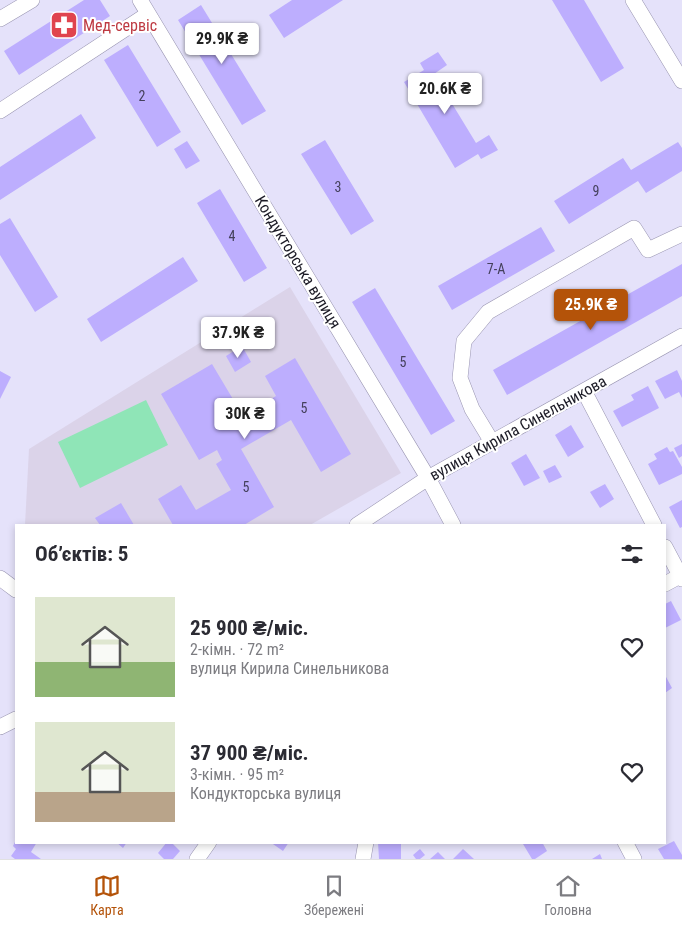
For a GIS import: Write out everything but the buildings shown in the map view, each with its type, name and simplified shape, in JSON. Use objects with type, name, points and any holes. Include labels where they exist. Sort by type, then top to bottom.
[{"type":"street","points":[[0,19],[32,0]]},
{"type":"street","name":"Кондукторська вулиця","points":[[140,0],[428,478],[452,524]]},
{"type":"street","points":[[633,0],[682,81]]},
{"type":"street","points":[[0,111],[148,14]]},
{"type":"street","points":[[492,442],[472,409],[460,378],[464,341],[488,312],[634,228],[648,250],[682,234]]},
{"type":"street","name":"вулиця Кирила Синельникова","points":[[359,524],[428,478],[682,336]]},
{"type":"street","points":[[584,391],[653,524]]},
{"type":"street","points":[[666,549],[681,576],[666,584]]},
{"type":"street","points":[[0,578],[15,589]]},
{"type":"street","points":[[0,727],[15,720]]},
{"type":"street","points":[[197,859],[208,844]]},
{"type":"street","points":[[363,859],[366,844]]},
{"type":"street","points":[[626,844],[634,859]]},
{"type":"shaded area","points":[[290,287],[401,473],[312,524],[25,524],[29,449]]},
{"type":"green space","points":[[146,400],[168,445],[80,488],[58,442]]},
{"type":"place","name":"Мед-сервіс","points":[[64,25]]}]
